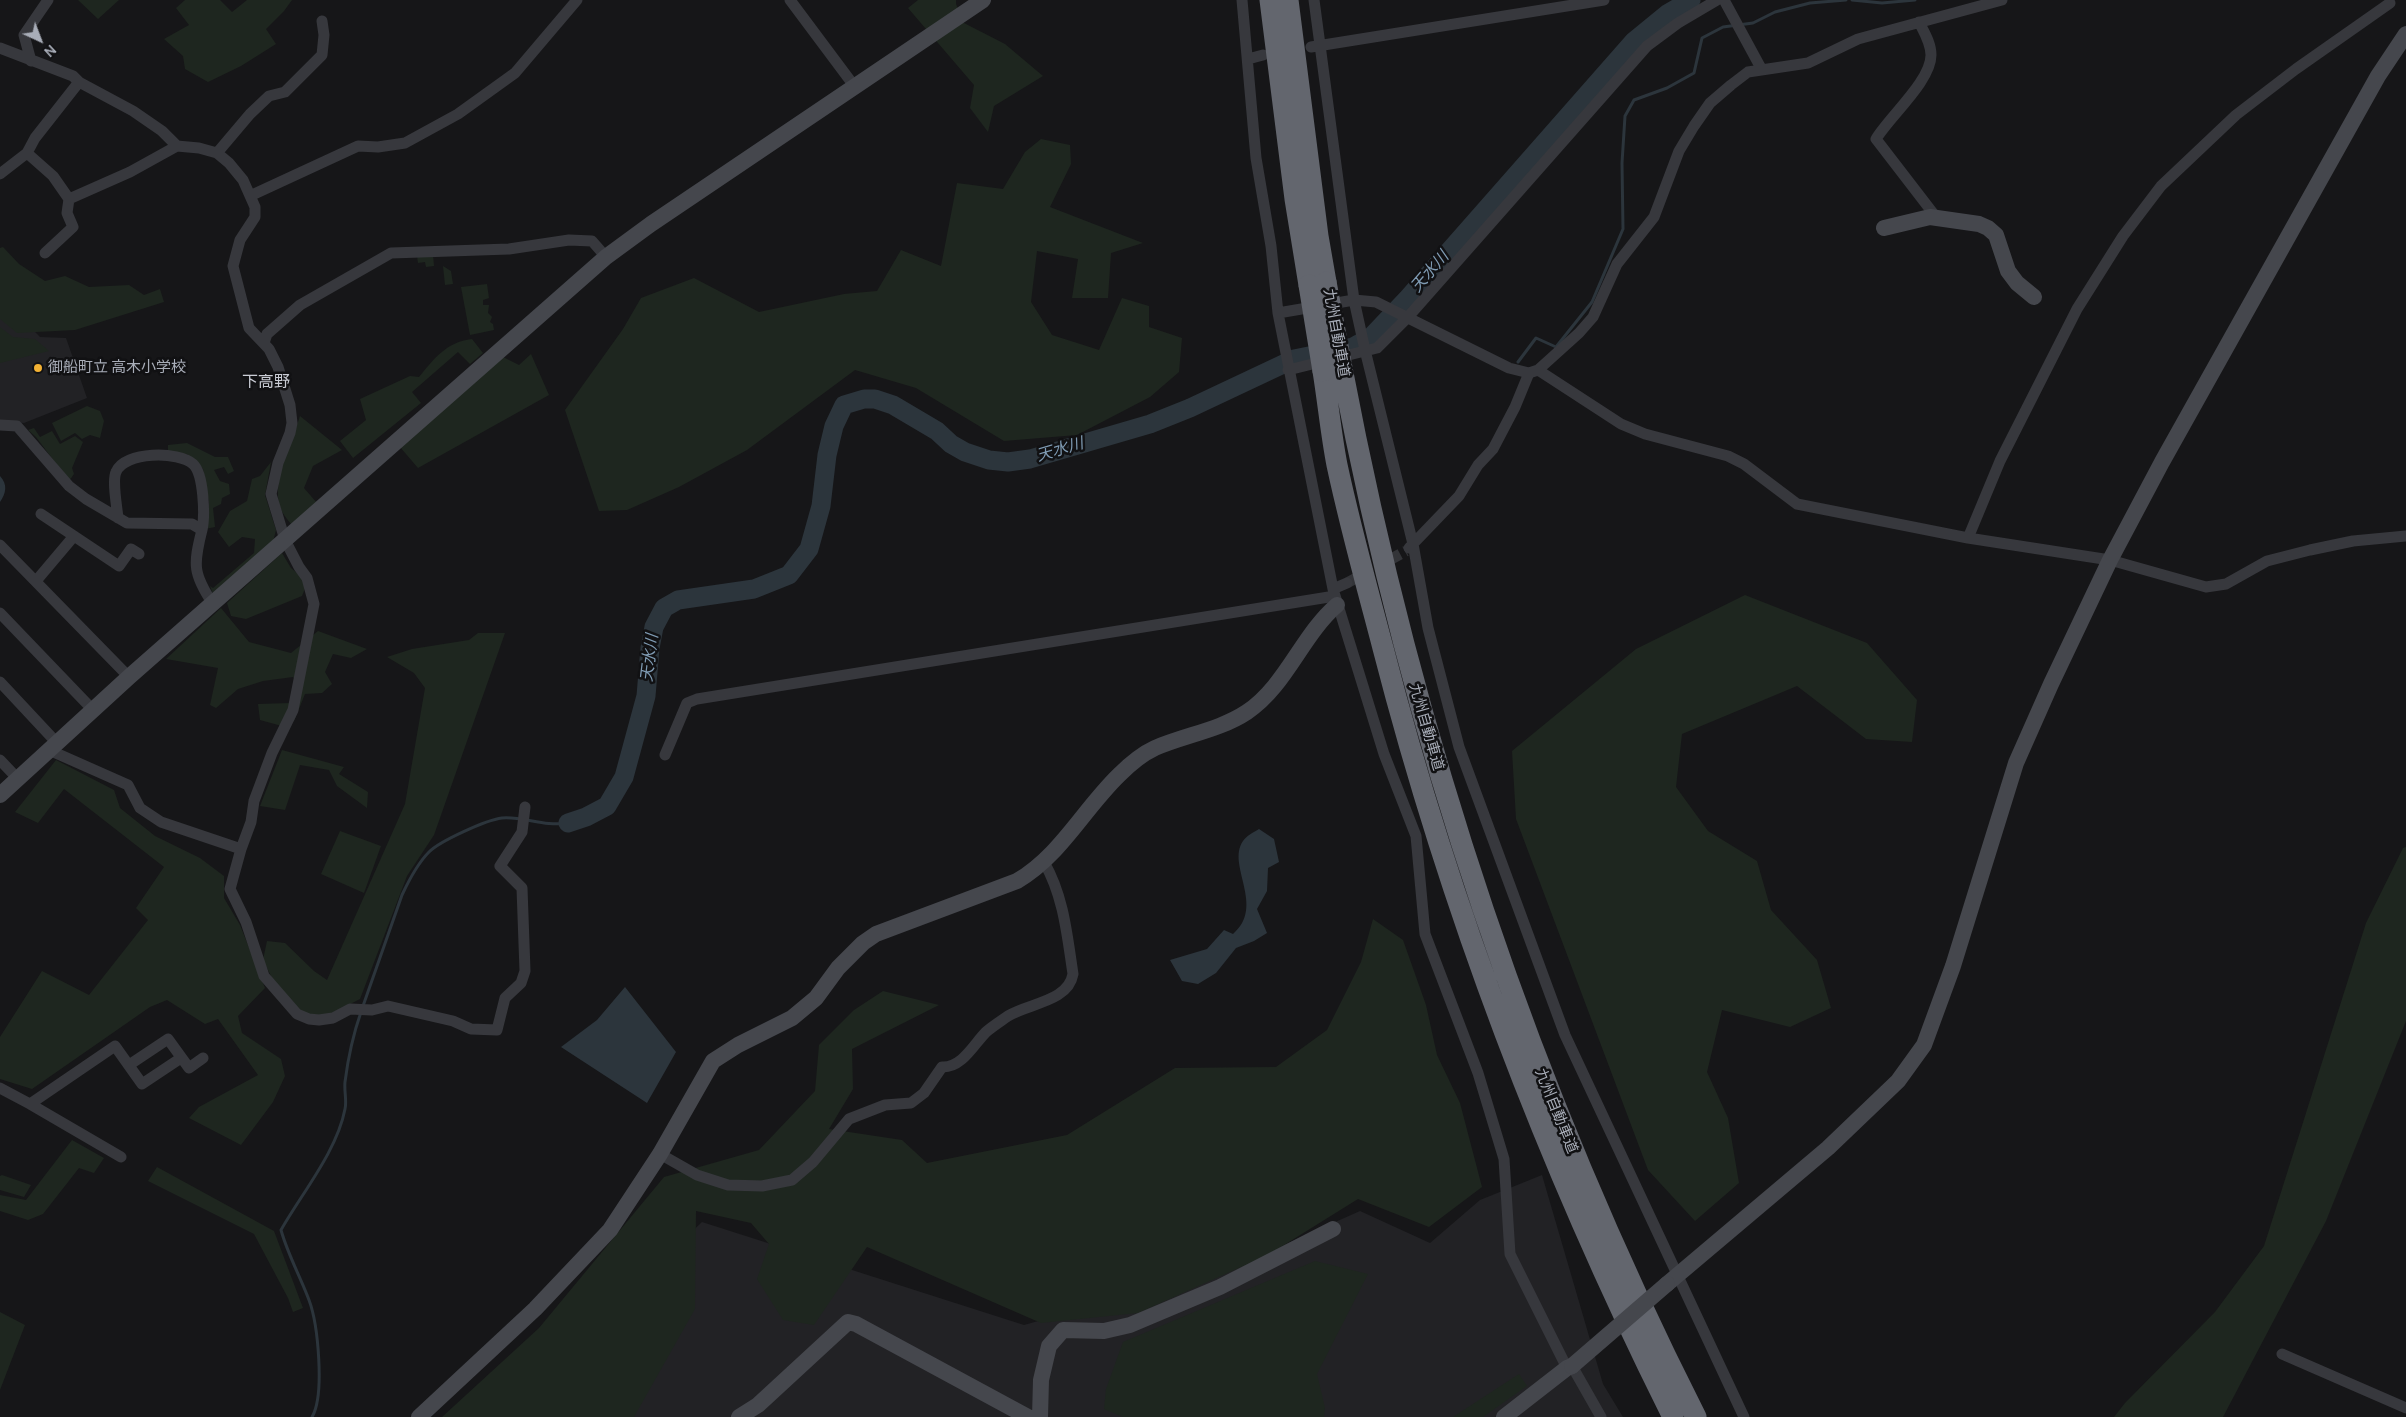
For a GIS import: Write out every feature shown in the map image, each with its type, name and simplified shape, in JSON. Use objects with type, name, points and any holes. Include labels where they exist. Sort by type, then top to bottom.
[{"type":"highway","name":"九州自動車道","points":[[1270,0],[1288,153],[1318,284],[1333,369],[1367,496],[1420,711],[1497,954],[1536,1060],[1576,1158],[1660,1346],[1696,1417]]},
{"type":"highway","name":"九州自動車道","points":[[1288,0],[1318,236],[1318,284]]},
{"type":"highway","name":"九州自動車道","points":[[1333,369],[1337,463],[1400,717],[1435,833],[1479,961],[1522,1076],[1608,1278],[1642,1354],[1674,1417]]},
{"type":"street","points":[[31,60],[24,35],[48,0]]},
{"type":"street","points":[[252,195],[358,146],[378,147],[404,143],[458,114],[515,73],[577,0]]},
{"type":"street","points":[[790,0],[855,87]]},
{"type":"street","points":[[0,796],[129,677],[606,257],[651,224],[983,0]]},
{"type":"street","points":[[1242,0],[1256,158],[1271,246],[1278,313],[1335,597],[1384,754],[1416,836],[1425,934],[1478,1073],[1504,1159],[1510,1254],[1570,1367],[1601,1417]]},
{"type":"street","points":[[1314,0],[1315,46],[1354,300],[1428,628],[1459,747],[1493,844],[1565,1035],[1666,1248],[1672,1280],[1744,1417]]},
{"type":"street","points":[[1315,46],[1604,0]]},
{"type":"street","points":[[1288,370],[1377,348],[1408,318],[1647,46],[1678,23],[1717,0]]},
{"type":"street","points":[[1724,0],[1762,70]]},
{"type":"street","points":[[1410,547],[1459,496],[1478,465],[1494,449],[1533,371],[1573,339],[1593,317],[1617,264],[1654,217],[1680,152],[1710,103],[1748,72],[1808,63],[1858,39],[2002,0]]},
{"type":"street","points":[[1968,538],[2004,452],[2077,309],[2123,236],[2161,186],[2236,114],[2390,3]]},
{"type":"street","points":[[217,153],[250,114],[269,96],[285,92],[322,55],[324,35],[322,20]]},
{"type":"street","points":[[1919,22],[1928,39],[1932,53],[1930,64],[1924,77],[1876,138],[1936,217],[1941,220],[1979,224],[1988,228],[1996,235],[2008,271],[2017,283],[2034,297]]},
{"type":"street","points":[[1504,1417],[1570,1367],[1828,1148],[1898,1081],[1924,1045],[1953,966],[2016,763],[2110,560],[2378,76],[2406,34]]},
{"type":"street","points":[[0,48],[65,72],[79,82],[133,111],[162,131],[177,146]]},
{"type":"street","points":[[1248,59],[1264,55]]},
{"type":"street","points":[[0,174],[27,153],[36,138],[79,82]]},
{"type":"street","points":[[69,199],[130,172],[177,146],[200,148],[217,153],[229,163],[252,195],[256,217],[240,240],[233,266],[249,328],[264,343],[278,367],[291,412],[290,433],[278,463],[272,494],[285,540],[307,578],[314,604],[293,710],[272,753],[254,801],[251,822],[230,889],[246,922],[264,976],[297,1014],[309,1019],[333,1018],[350,1009],[372,1010],[388,1006],[453,1021],[471,1029],[497,1030],[505,998],[521,983],[525,971],[522,888],[500,866],[522,832],[525,807]]},
{"type":"street","points":[[27,153],[53,176],[69,199],[67,214],[73,227],[45,253]]},
{"type":"street","points":[[1884,228],[1936,217]]},
{"type":"street","points":[[264,343],[267,334],[300,305],[391,253],[509,249],[569,240],[592,242],[606,257]]},
{"type":"street","points":[[1278,313],[1354,300],[1376,302],[1508,368],[1533,371],[1621,424],[1645,434],[1728,456],[1744,464],[1797,504],[1968,538],[2110,560],[2206,587],[2226,584],[2267,561],[2301,552],[2353,541],[2406,536]]},
{"type":"street","points":[[0,425],[17,426],[69,486],[86,499],[127,523],[192,524],[202,530]]},
{"type":"street","points":[[118,518],[115,480],[116,471],[123,464],[142,457],[163,455],[184,458],[194,464],[199,472],[204,520],[195,561],[202,587],[213,604]]},
{"type":"street","points":[[41,514],[119,566],[131,549],[139,554]]},
{"type":"street","points":[[36,581],[74,536]]},
{"type":"street","points":[[2,551],[36,581],[129,677]]},
{"type":"street","points":[[419,1417],[535,1310],[610,1230],[660,1154],[713,1061],[738,1045],[792,1018],[816,998],[838,968],[863,943],[892,927],[1017,882],[1044,862],[1118,776],[1153,749],[1232,720],[1248,712],[1281,676],[1335,597],[1348,583]]},
{"type":"street","points":[[665,755],[687,704],[697,699],[1335,597]]},
{"type":"street","points":[[0,613],[93,710]]},
{"type":"street","points":[[0,682],[53,746],[128,785],[140,808],[161,822],[241,849]]},
{"type":"street","points":[[0,760],[18,779]]},
{"type":"street","points":[[660,1154],[697,1174],[728,1185],[762,1186],[792,1180],[813,1162],[849,1119],[885,1105],[911,1103],[924,1093],[942,1067],[956,1064],[986,1032],[1010,1015],[1059,994],[1071,984],[1073,974],[1062,906],[1053,878],[1044,862]]},
{"type":"street","points":[[128,1065],[168,1039],[189,1068],[203,1058]]},
{"type":"street","points":[[30,1104],[115,1046],[142,1084],[182,1058]]},
{"type":"street","points":[[0,1088],[121,1157]]},
{"type":"street","points":[[1040,1417],[1041,1380],[1049,1346],[1062,1330],[1104,1331],[1130,1325],[1220,1287],[1333,1229]]},
{"type":"street","points":[[739,1417],[758,1405],[848,1322],[856,1324],[1028,1417]]},
{"type":"street","points":[[2282,1354],[2406,1408]]},
{"type":"shaded area","points":[[78,0],[119,0],[98,19]]},
{"type":"shaded area","points":[[185,0],[220,0],[232,12],[247,0],[292,0],[266,29],[276,44],[241,66],[208,82],[185,69],[183,56],[164,39],[189,25],[176,8]]},
{"type":"shaded area","points":[[918,0],[956,0],[964,23],[1005,44],[1043,76],[994,106],[988,132],[970,108],[974,85],[908,8]]},
{"type":"shaded area","points":[[1041,139],[1070,145],[1071,164],[1050,207],[1143,243],[1111,253],[1108,298],[1072,298],[1078,259],[1037,251],[1031,302],[1052,335],[1099,350],[1122,298],[1149,306],[1149,327],[1182,338],[1179,372],[1150,397],[1077,435],[1004,441],[916,388],[855,370],[747,450],[679,487],[627,510],[599,511],[565,410],[623,329],[641,298],[694,278],[759,312],[844,294],[877,291],[901,250],[941,266],[957,183],[1003,189],[1025,152]]},
{"type":"shaded area","points":[[3,247],[19,264],[45,281],[65,276],[89,287],[129,285],[144,295],[160,289],[164,302],[75,330],[17,333],[0,319],[0,248]]},
{"type":"shaded area","points":[[433,255],[434,266],[426,267],[425,262],[418,263],[417,256]]},
{"type":"shaded area","points":[[443,266],[451,271],[453,284],[445,285]]},
{"type":"shaded area","points":[[487,284],[489,298],[483,300],[483,305],[489,305],[488,313],[492,317],[490,322],[493,324],[494,330],[470,335],[461,287]]},
{"type":"shaded area","name":"御船町立 高木小学校","points":[[0,296],[40,337],[66,338],[87,398],[24,423],[0,421]]},
{"type":"shaded area","points":[[0,327],[13,337],[35,339],[49,351],[0,363]]},
{"type":"shaded area","points":[[472,339],[483,353],[470,364],[458,352],[412,392],[421,403],[353,458],[340,441],[366,420],[360,399],[410,376],[419,377],[441,352],[455,344]]},
{"type":"shaded area","points":[[531,354],[549,395],[418,468],[400,447],[501,356],[519,365]]},
{"type":"shaded area","points":[[87,406],[100,411],[104,421],[100,438],[90,435],[82,439],[75,433],[61,441],[52,423]]},
{"type":"shaded area","points":[[300,416],[342,450],[313,466],[304,488],[317,503],[292,525],[284,516],[279,505],[278,487],[282,466]]},
{"type":"shaded area","points":[[34,428],[40,437],[52,431],[60,444],[75,436],[83,442],[72,468],[74,474],[69,481],[36,437],[28,430]]},
{"type":"shaded area","points":[[187,443],[215,457],[228,457],[234,471],[228,474],[224,467],[214,470],[220,481],[229,484],[230,494],[222,498],[221,504],[213,508],[215,527],[205,529],[209,503],[203,469],[187,454],[168,453],[168,445]]},
{"type":"shaded area","points":[[271,462],[265,495],[276,530],[272,546],[213,594],[210,586],[213,588],[254,553],[255,539],[242,537],[229,547],[218,532],[230,511],[247,501],[252,479],[260,476]]},
{"type":"shaded area","points":[[0,476],[5,489],[0,502]]},
{"type":"shaded area","points":[[282,553],[291,568],[303,578],[306,586],[302,596],[246,619],[231,616],[227,603]]},
{"type":"shaded area","points":[[1745,595],[1867,643],[1917,700],[1912,742],[1866,739],[1797,686],[1682,734],[1676,787],[1708,831],[1757,861],[1771,910],[1817,960],[1831,1008],[1790,1027],[1722,1010],[1707,1072],[1728,1118],[1739,1183],[1695,1221],[1648,1170],[1516,819],[1512,751],[1636,649]]},
{"type":"shaded area","points":[[221,608],[249,642],[291,653],[318,631],[367,649],[351,658],[333,654],[325,672],[332,684],[322,693],[305,694],[294,721],[282,726],[260,720],[258,704],[290,703],[299,686],[293,677],[263,681],[238,689],[216,708],[210,705],[218,668],[166,659]]},
{"type":"shaded area","points":[[478,633],[505,633],[434,835],[407,876],[360,999],[323,1018],[299,1011],[278,990],[263,960],[267,941],[285,943],[314,971],[327,980],[405,804],[425,688],[414,673],[387,657],[412,649],[469,640]]},
{"type":"shaded area","points":[[282,750],[344,767],[339,774],[368,792],[367,808],[337,786],[329,770],[300,765],[285,810],[260,806]]},
{"type":"shaded area","points":[[56,760],[114,790],[120,808],[155,836],[200,858],[224,876],[224,898],[240,925],[265,988],[238,1016],[242,1033],[281,1059],[285,1076],[273,1102],[241,1145],[189,1118],[199,1107],[258,1075],[218,1019],[205,1024],[167,1000],[150,1007],[32,1089],[0,1079],[0,1037],[42,971],[89,995],[148,920],[136,908],[164,867],[64,789],[38,823],[15,812]]},
{"type":"shaded area","points":[[1259,829],[1274,839],[1279,862],[1268,868],[1267,891],[1257,909],[1267,933],[1254,941],[1236,948],[1216,973],[1198,984],[1182,981],[1170,960],[1207,949],[1224,930],[1233,934],[1242,923],[1246,911],[1246,899],[1239,862],[1239,851],[1244,839]]},
{"type":"shaded area","points":[[340,831],[381,846],[364,893],[321,874]]},
{"type":"shaded area","points":[[2406,847],[2406,1021],[2326,1221],[2223,1417],[2114,1417],[2125,1403],[2215,1312],[2264,1246],[2366,923],[2403,848]]},
{"type":"shaded area","points":[[1373,919],[1403,940],[1426,1005],[1437,1055],[1460,1103],[1482,1187],[1429,1227],[1358,1199],[1268,1255],[1138,1313],[1041,1323],[867,1247],[814,1325],[783,1320],[757,1279],[769,1244],[751,1223],[696,1211],[695,1309],[634,1417],[442,1417],[539,1328],[664,1177],[759,1150],[815,1091],[819,1045],[854,1010],[883,991],[939,1005],[852,1049],[853,1089],[829,1129],[902,1140],[927,1163],[1067,1135],[1175,1068],[1276,1067],[1327,1030],[1361,962]]},
{"type":"shaded area","points":[[625,987],[676,1052],[647,1103],[561,1047],[597,1020]]},
{"type":"shaded area","points":[[72,1140],[104,1158],[94,1173],[79,1168],[43,1214],[28,1220],[0,1211],[0,1195],[26,1200]]},
{"type":"shaded area","points":[[157,1167],[274,1231],[303,1308],[293,1312],[288,1298],[254,1234],[148,1181]]},
{"type":"shaded area","points":[[2,1175],[31,1185],[24,1197],[0,1190],[0,1176]]},
{"type":"shaded area","points":[[1542,1175],[1603,1384],[1623,1417],[497,1417],[702,1222],[1024,1325],[1243,1263],[1360,1211],[1430,1243],[1480,1200]]},
{"type":"shaded area","points":[[1315,1261],[1368,1274],[1317,1374],[1325,1408],[1324,1417],[1123,1417],[1104,1409],[1106,1389],[1123,1342]]},
{"type":"shaded area","points":[[0,1312],[25,1325],[0,1390]]},
{"type":"shaded area","points":[[1519,1374],[1527,1386],[1483,1417],[1453,1417]]},
{"type":"waterway","name":"天水川","points":[[568,823],[586,817],[607,806],[624,777],[646,696],[650,648],[654,627],[664,608],[678,600],[754,589],[789,575],[809,549],[821,506],[827,455],[834,426],[844,405],[864,399],[875,399],[893,405],[937,431],[951,444],[965,452],[989,460],[1008,462],[1030,459],[1150,424],[1190,408],[1294,359],[1353,347],[1371,337],[1408,298],[1634,41],[1667,14],[1691,0]]},
{"type":"waterway","points":[[1518,362],[1536,338],[1556,347],[1592,302],[1623,229],[1622,163],[1625,116],[1634,100],[1667,88],[1694,73],[1702,38],[1723,27],[1753,23],[1775,12],[1810,3],[1846,0]]},
{"type":"waterway","points":[[1852,0],[1882,3],[1915,0]]},
{"type":"waterway","points":[[363,1006],[402,895],[410,878],[429,852],[443,842],[464,832],[502,818],[518,818],[551,824],[568,823]]},
{"type":"waterway","points":[[312,1417],[316,1407],[319,1377],[315,1325],[309,1300],[281,1230],[327,1156],[341,1125],[346,1106],[345,1085],[348,1064],[361,1012]]},
{"type":"tunnel","points":[[1347,583],[1406,551]]},
{"type":"place","name":"御船町立 高木小学校","points":[[38,368]]},
{"type":"district","name":"下高野","points":[[266,383]]}]
